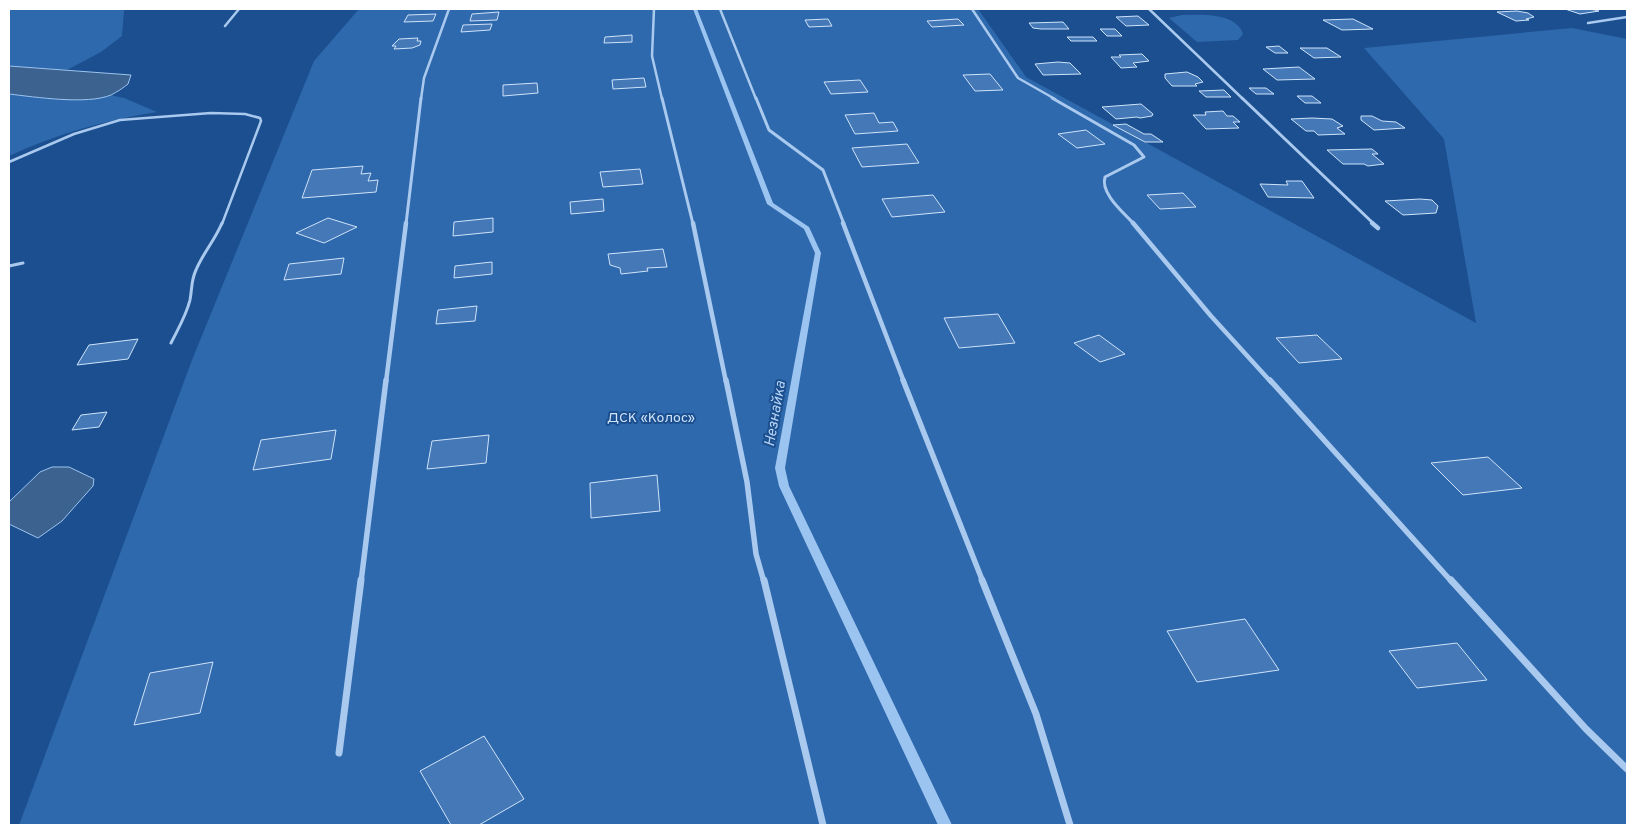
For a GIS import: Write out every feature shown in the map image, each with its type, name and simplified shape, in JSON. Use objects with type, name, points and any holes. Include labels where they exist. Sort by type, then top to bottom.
[{"type":"street","points":[[225,26],[239,9]]},
{"type":"street","points":[[339,753],[424,78],[449,9]]},
{"type":"street","points":[[654,9],[652,56],[655,73],[689,203],[748,482],[756,554],[769,597],[824,825]]},
{"type":"street","points":[[720,9],[769,130],[785,145],[823,170],[926,442],[1036,714],[1070,825]]},
{"type":"street","points":[[972,9],[1018,78],[1134,145],[1141,152],[1144,157],[1140,160],[1105,177],[1106,191],[1211,316],[1586,728],[1627,769]]},
{"type":"street","points":[[1149,9],[1378,228]]},
{"type":"street","points":[[1588,22],[1627,17]]},
{"type":"lane","points":[[9,162],[74,134],[120,120],[211,113],[245,114],[260,118],[261,122],[218,232],[196,269],[191,283],[190,300],[185,316],[171,343]]},
{"type":"lane","points":[[9,266],[23,263]]},
{"type":"green space","points":[[9,9],[131,9],[124,10],[122,36],[101,52],[67,70],[9,66]]},
{"type":"green space","name":"ДСК «Колос»","points":[[359,9],[978,9],[1026,77],[1476,323],[1444,139],[1364,48],[1572,28],[1627,39],[1627,825],[19,825],[192,360],[314,61]]},
{"type":"green space","points":[[1182,15],[1207,15],[1225,18],[1239,27],[1243,34],[1238,40],[1197,42],[1169,18]]},
{"type":"green space","points":[[9,94],[87,100],[110,95],[124,98],[157,112],[119,119],[82,129],[45,141],[9,156]]},
{"type":"shaded area","points":[[9,66],[131,75],[128,84],[111,95],[101,98],[75,100],[46,98],[9,94]]},
{"type":"shaded area","points":[[52,467],[69,467],[94,479],[93,486],[62,521],[38,538],[9,524],[9,502],[40,472]]},
{"type":"building","points":[[1565,9],[1590,9],[1599,11],[1580,14]]},
{"type":"building","points":[[1517,11],[1528,13],[1534,17],[1526,19],[1529,20],[1516,21],[1497,12]]},
{"type":"building","points":[[499,12],[497,20],[470,21],[472,14]]},
{"type":"building","points":[[436,14],[433,21],[404,22],[408,15]]},
{"type":"building","points":[[1138,16],[1149,25],[1126,26],[1116,17]]},
{"type":"building","points":[[828,19],[832,26],[809,27],[805,20]]},
{"type":"building","points":[[958,19],[964,25],[932,27],[927,21]]},
{"type":"building","points":[[1353,19],[1373,29],[1342,30],[1323,20]]},
{"type":"building","points":[[1063,22],[1069,29],[1033,28],[1029,23]]},
{"type":"building","points":[[492,24],[490,30],[461,32],[463,25]]},
{"type":"building","points":[[1100,29],[1115,29],[1122,36],[1107,36]]},
{"type":"building","points":[[632,35],[632,42],[604,43],[605,37]]},
{"type":"building","points":[[1067,37],[1093,37],[1097,41],[1071,41]]},
{"type":"building","points":[[418,38],[417,41],[421,41],[420,45],[412,48],[394,49],[396,46],[392,46],[399,39]]},
{"type":"building","points":[[1279,46],[1288,53],[1275,53],[1266,47]]},
{"type":"building","points":[[1300,48],[1327,48],[1341,57],[1314,58]]},
{"type":"building","points":[[1142,54],[1149,61],[1133,63],[1137,67],[1121,68],[1111,57],[1121,57],[1119,55]]},
{"type":"building","points":[[1070,63],[1081,74],[1043,75],[1035,64]]},
{"type":"building","points":[[1299,67],[1315,79],[1277,80],[1263,69]]},
{"type":"building","points":[[1187,72],[1198,77],[1203,82],[1195,84],[1197,86],[1172,86],[1165,78],[1165,74]]},
{"type":"building","points":[[990,74],[1003,90],[975,91],[963,75]]},
{"type":"building","points":[[644,78],[646,87],[613,89],[612,80]]},
{"type":"building","points":[[860,80],[868,92],[831,94],[824,82]]},
{"type":"building","points":[[537,83],[538,93],[503,96],[503,85]]},
{"type":"building","points":[[1249,88],[1266,88],[1274,94],[1256,94]]},
{"type":"building","points":[[1224,90],[1231,97],[1206,97],[1199,91]]},
{"type":"building","points":[[1297,96],[1312,96],[1321,103],[1305,103]]},
{"type":"building","points":[[1141,104],[1153,114],[1152,116],[1116,119],[1102,107]]},
{"type":"building","points":[[1223,111],[1227,116],[1233,116],[1240,122],[1233,122],[1239,128],[1206,129],[1193,115],[1206,115],[1205,112]]},
{"type":"building","points":[[874,113],[879,123],[893,122],[898,131],[855,134],[845,115]]},
{"type":"building","points":[[1361,116],[1372,116],[1382,121],[1396,122],[1405,128],[1374,130],[1361,120]]},
{"type":"building","points":[[1291,119],[1332,119],[1343,126],[1337,128],[1345,134],[1318,135],[1314,131],[1306,131]]},
{"type":"building","points":[[1126,124],[1144,134],[1151,134],[1163,142],[1145,142],[1113,125]]},
{"type":"building","points":[[1086,130],[1105,144],[1077,148],[1058,134]]},
{"type":"building","points":[[907,144],[919,163],[862,167],[852,148]]},
{"type":"building","points":[[1372,149],[1378,154],[1372,154],[1384,164],[1368,166],[1364,164],[1343,164],[1327,150]]},
{"type":"building","points":[[363,166],[361,174],[371,173],[368,181],[378,180],[376,192],[302,198],[312,170]]},
{"type":"building","points":[[640,169],[643,184],[603,187],[600,172]]},
{"type":"building","points":[[1286,181],[1302,181],[1314,198],[1268,197],[1260,184],[1288,185]]},
{"type":"building","points":[[1183,193],[1196,207],[1160,209],[1147,195]]},
{"type":"building","points":[[933,195],[945,212],[892,217],[882,199]]},
{"type":"building","points":[[603,199],[604,211],[571,214],[570,202]]},
{"type":"building","points":[[1432,200],[1438,206],[1436,213],[1403,215],[1385,201]]},
{"type":"building","points":[[328,218],[357,227],[324,243],[296,233]]},
{"type":"building","points":[[493,218],[493,232],[453,236],[454,222]]},
{"type":"building","points":[[663,249],[667,267],[647,268],[648,271],[621,274],[620,268],[610,265],[608,254]]},
{"type":"building","points":[[344,258],[341,274],[284,280],[289,264]]},
{"type":"building","points":[[492,262],[492,274],[454,278],[455,266]]},
{"type":"building","points":[[477,306],[475,321],[436,324],[438,310]]},
{"type":"building","points":[[998,314],[1015,343],[959,348],[944,318]]},
{"type":"building","points":[[1099,335],[1125,354],[1100,362],[1074,343]]},
{"type":"building","points":[[1317,335],[1342,359],[1299,363],[1276,338]]},
{"type":"building","points":[[138,339],[128,359],[77,365],[89,345]]},
{"type":"building","points":[[107,412],[99,427],[72,430],[81,415]]},
{"type":"building","points":[[336,430],[331,459],[253,470],[261,440]]},
{"type":"building","points":[[489,435],[486,463],[427,469],[432,441]]},
{"type":"building","points":[[1488,457],[1522,488],[1463,495],[1431,463]]},
{"type":"building","points":[[657,475],[660,511],[591,518],[590,483]]},
{"type":"building","points":[[1245,619],[1279,670],[1197,682],[1167,631]]},
{"type":"building","points":[[1457,643],[1487,680],[1417,688],[1389,651]]},
{"type":"building","points":[[213,662],[200,713],[134,725],[150,673]]},
{"type":"building","points":[[484,736],[524,799],[479,825],[451,825],[420,771]]},
{"type":"waterway","name":"Незнайка","points":[[695,9],[770,204],[807,228],[818,253],[780,468],[784,486],[945,825]]}]
